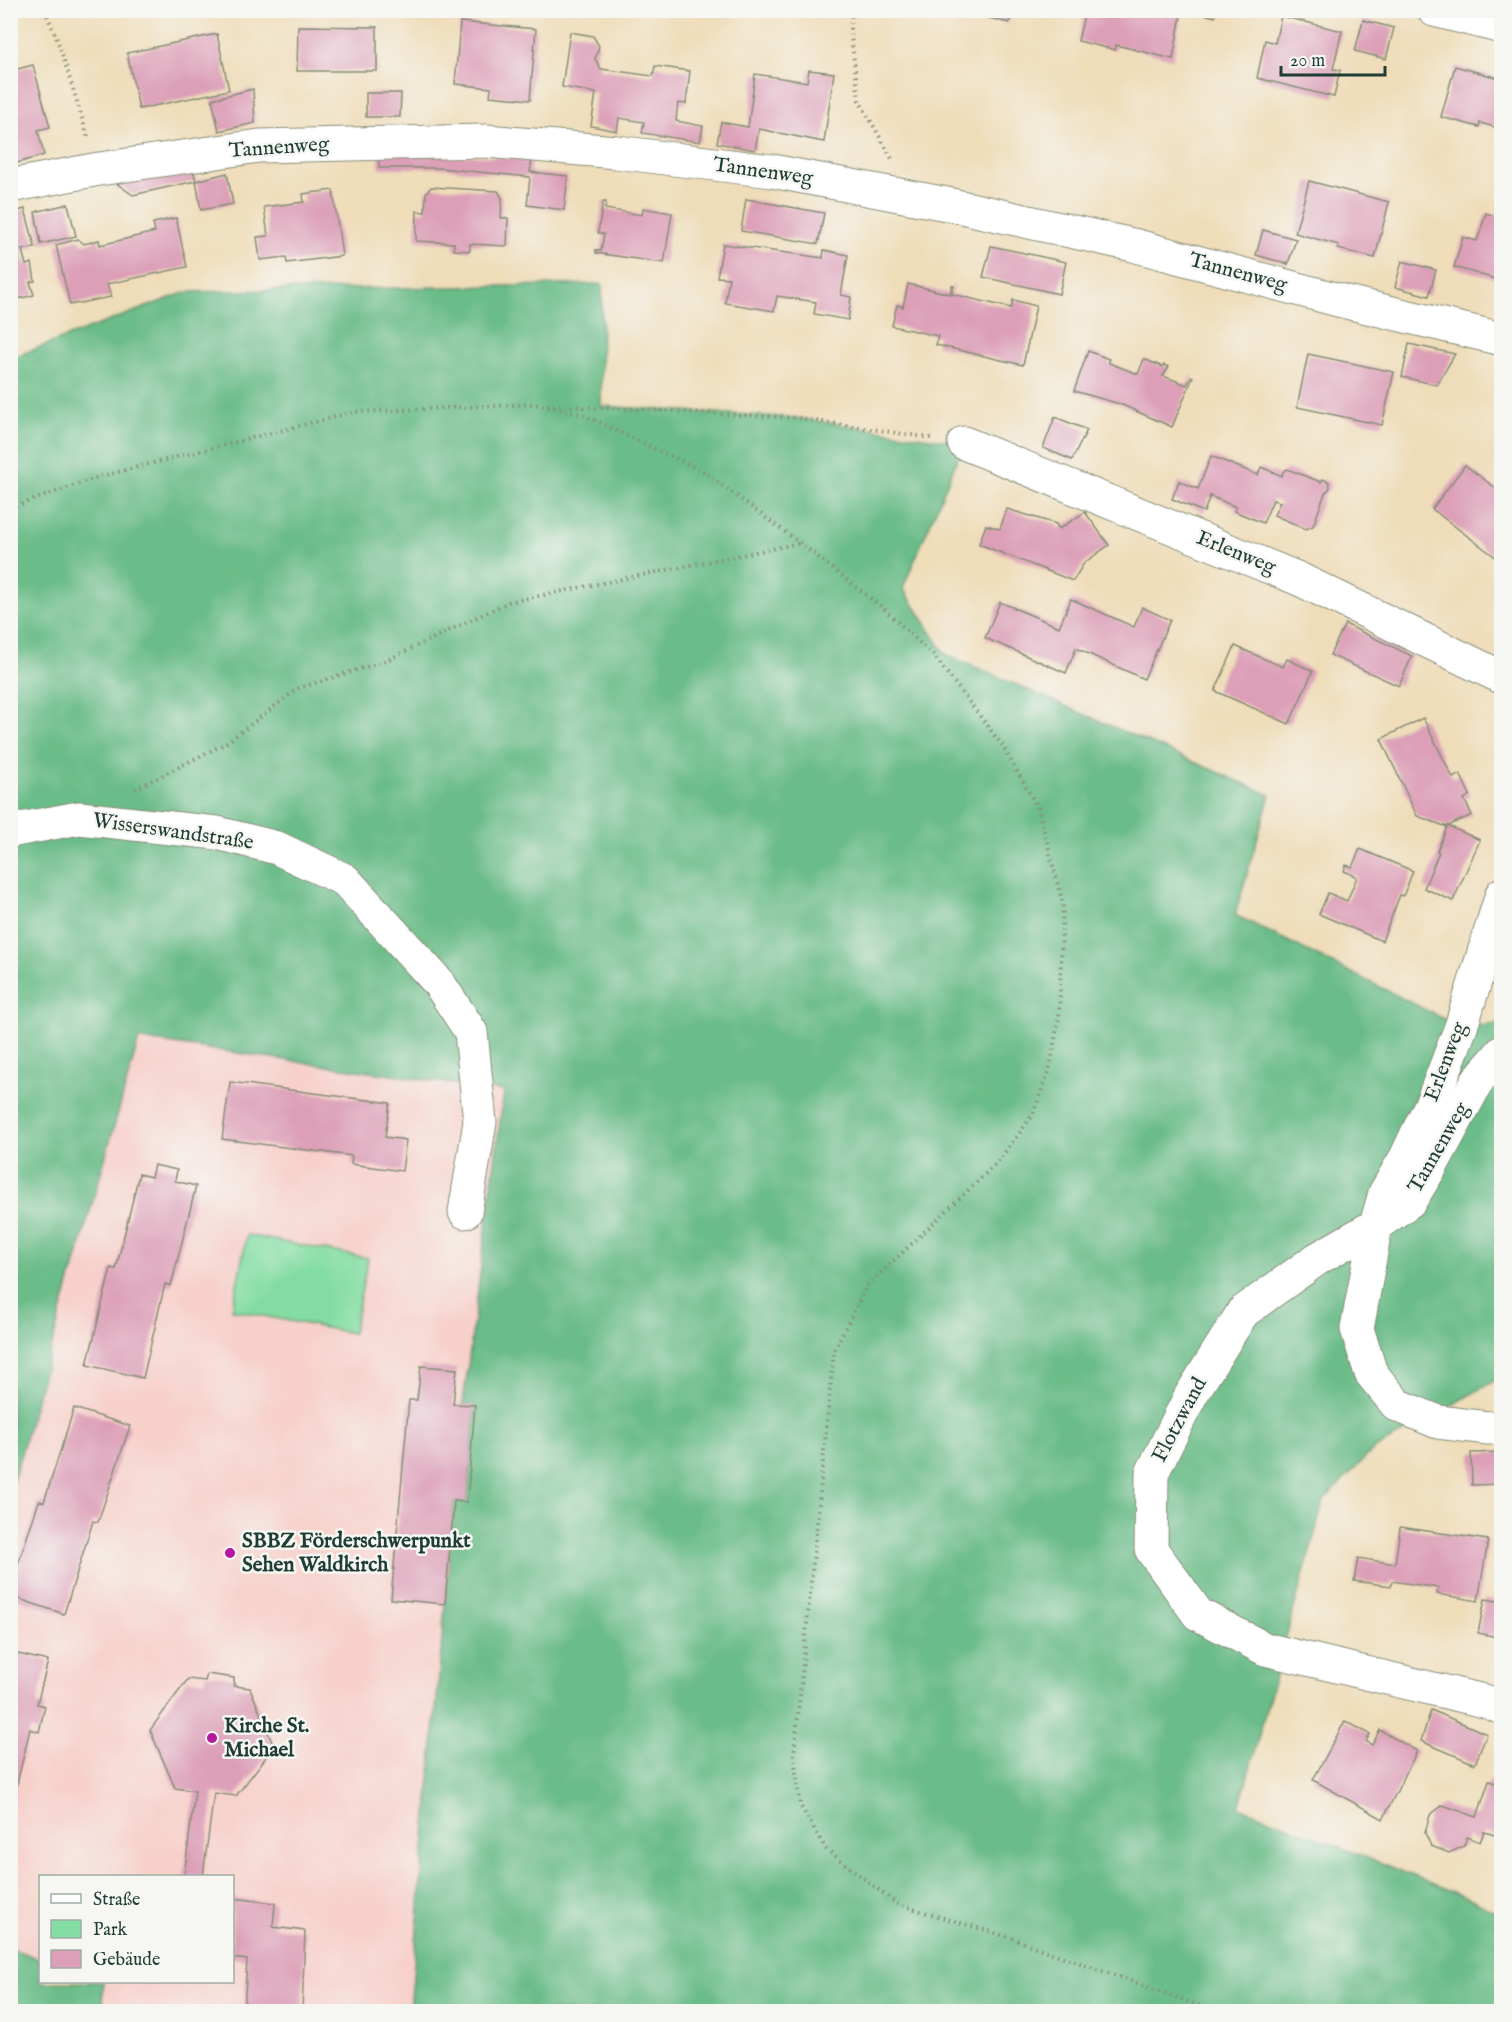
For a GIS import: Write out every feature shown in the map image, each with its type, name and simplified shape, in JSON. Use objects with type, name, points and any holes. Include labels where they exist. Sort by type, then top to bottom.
[{"type":"street","points":[[1434,10],[1502,27]]},
{"type":"street","name":"Tannenweg","points":[[10,186],[99,169],[259,146],[486,141],[616,152],[772,171],[915,198],[1133,245],[1342,302],[1502,339]]},
{"type":"street","name":"Erlenweg","points":[[964,443],[1299,579],[1499,676],[1502,675]]},
{"type":"street","name":"Wisserswandstraße","points":[[10,831],[79,818],[217,833],[277,848],[345,880],[438,982],[471,1032],[480,1122],[465,1212]]},
{"type":"street","name":"Erlenweg","points":[[1376,1224],[1385,1193],[1406,1157],[1433,1100],[1457,1038],[1502,894]]},
{"type":"street","name":"Tannenweg","points":[[1376,1224],[1410,1200],[1478,1080],[1502,1052]]},
{"type":"street","points":[[1376,1224],[1357,1329],[1371,1373],[1397,1405],[1438,1422],[1488,1428],[1502,1427]]},
{"type":"street","name":"Flotzwand","points":[[1376,1224],[1317,1259],[1243,1312],[1191,1395],[1152,1473],[1151,1549],[1198,1614],[1265,1649],[1488,1702],[1502,1708]]},
{"type":"path","points":[[45,10],[60,47],[99,169]]},
{"type":"path","points":[[852,10],[850,28],[859,100],[915,198]]},
{"type":"path","points":[[10,508],[98,477],[354,412],[535,404],[797,418],[964,443]]},
{"type":"path","points":[[535,404],[584,415],[704,472],[884,609],[934,656],[1002,745],[1038,808],[1063,904],[1059,1017],[1049,1071],[1032,1116],[997,1163],[867,1286],[834,1350],[794,1755],[800,1805],[826,1849],[897,1904],[1005,1936],[1217,2012]]},
{"type":"path","points":[[126,789],[136,789],[225,743],[299,688],[385,661],[509,602],[800,543]]},
{"type":"shaded area","name":"SBBZ Förderschwerpunkt Sehen Waldkirch","points":[[139,1039],[505,1091],[463,1404],[475,1405],[467,1502],[454,1501],[410,2011],[103,2011],[102,1983],[234,1983],[234,1875],[39,1875],[39,1959],[11,1948],[11,1488]]},
{"type":"green space","points":[[602,284],[601,406],[797,418],[964,443],[903,588],[945,654],[1270,795],[1235,915],[1460,1027],[1501,1024],[1501,1377],[1373,1450],[1324,1500],[1239,1807],[1474,1900],[1501,1915],[1501,2011],[410,2011],[454,1501],[467,1501],[475,1406],[463,1404],[504,1091],[139,1039],[11,1488],[11,358],[186,292]]},
{"type":"green space","points":[[247,1235],[368,1258],[353,1333],[232,1310]]},
{"type":"green space","points":[[10,1948],[39,1959],[39,1983],[103,1983],[103,2011],[11,2011]]},
{"type":"building","points":[[956,10],[1012,10],[1009,23]]},
{"type":"building","points":[[1095,10],[1182,10],[1173,59],[1116,45],[1115,50],[1078,41],[1085,11],[1094,13]]},
{"type":"building","points":[[1190,10],[1217,10],[1215,17]]},
{"type":"building","points":[[1281,16],[1342,31],[1333,69],[1340,70],[1334,97],[1257,78],[1265,40],[1275,43]]},
{"type":"building","points":[[1363,20],[1394,28],[1386,59],[1355,51]]},
{"type":"building","points":[[460,22],[536,29],[530,100],[490,96],[491,88],[455,84]]},
{"type":"building","points":[[298,26],[377,27],[377,71],[297,71]]},
{"type":"building","points":[[570,32],[593,36],[599,46],[595,59],[601,69],[653,76],[655,66],[690,71],[686,104],[678,103],[676,121],[703,126],[700,142],[642,133],[644,122],[619,118],[617,131],[591,126],[596,93],[562,87]]},
{"type":"building","points":[[217,34],[229,90],[139,109],[127,53]]},
{"type":"building","points":[[33,65],[50,127],[38,130],[44,155],[17,163],[10,140],[10,71]]},
{"type":"building","points":[[1455,66],[1502,79],[1502,129],[1480,123],[1479,127],[1441,117]]},
{"type":"building","points":[[809,70],[834,73],[824,142],[759,129],[755,150],[717,143],[721,122],[748,127],[755,74],[807,82]]},
{"type":"building","points":[[253,89],[255,123],[219,131],[212,99]]},
{"type":"building","points":[[366,93],[401,93],[400,117],[366,117]]},
{"type":"building","points":[[379,151],[532,159],[530,172],[568,176],[564,210],[527,205],[530,177],[439,168],[379,168]]},
{"type":"building","points":[[191,162],[196,181],[133,195],[113,181]]},
{"type":"building","points":[[227,173],[233,204],[201,210],[196,181]]},
{"type":"building","points":[[1309,181],[1389,202],[1375,258],[1338,249],[1339,245],[1295,233]]},
{"type":"building","points":[[431,187],[498,191],[502,198],[501,218],[508,218],[507,246],[470,244],[470,251],[454,250],[454,243],[416,241],[417,211],[425,212],[426,193]]},
{"type":"building","points":[[333,190],[342,256],[287,263],[286,257],[260,260],[257,237],[268,236],[264,207],[304,202],[303,194]]},
{"type":"building","points":[[746,199],[824,213],[818,244],[741,231]]},
{"type":"building","points":[[603,202],[606,202],[605,209],[642,215],[643,208],[672,213],[664,263],[596,253],[596,250],[601,251],[604,234],[598,233]]},
{"type":"building","points":[[68,204],[76,236],[41,244],[35,212]]},
{"type":"building","points":[[25,209],[35,247],[22,250],[26,265],[32,263],[35,281],[30,282],[34,295],[10,301],[10,213]]},
{"type":"building","points":[[1486,213],[1502,218],[1502,281],[1454,267],[1463,237],[1477,241]]},
{"type":"building","points":[[176,218],[187,267],[107,284],[111,297],[70,305],[56,245],[78,239],[84,244],[99,240],[100,245],[155,232],[153,223]]},
{"type":"building","points":[[1263,230],[1296,239],[1288,264],[1256,255]]},
{"type":"building","points":[[723,244],[823,258],[824,250],[848,255],[841,295],[851,297],[848,320],[814,314],[816,302],[777,296],[774,311],[725,303],[729,278],[717,277]]},
{"type":"building","points":[[991,246],[1066,262],[1059,294],[983,277]]},
{"type":"building","points":[[1402,261],[1436,270],[1429,296],[1395,287]]},
{"type":"building","points":[[908,284],[950,294],[952,285],[954,286],[952,294],[1011,308],[1013,300],[1036,306],[1023,365],[936,345],[938,336],[892,326],[897,305],[903,307]]},
{"type":"building","points":[[1409,344],[1455,354],[1437,385],[1402,377]]},
{"type":"building","points":[[1088,351],[1109,359],[1109,363],[1138,374],[1144,359],[1163,367],[1164,365],[1169,367],[1163,376],[1187,385],[1191,376],[1193,377],[1172,427],[1120,404],[1074,391]]},
{"type":"building","points":[[1308,354],[1394,372],[1382,425],[1297,407]]},
{"type":"building","points":[[1055,417],[1087,430],[1072,460],[1043,448]]},
{"type":"building","points":[[1211,456],[1258,475],[1261,467],[1282,476],[1287,469],[1321,482],[1323,479],[1329,482],[1330,488],[1325,493],[1313,526],[1306,529],[1274,515],[1280,502],[1273,500],[1263,523],[1234,511],[1236,507],[1210,496],[1204,512],[1172,499],[1179,481],[1198,489]]},
{"type":"building","points":[[1465,465],[1502,493],[1502,562],[1432,509]]},
{"type":"building","points":[[1007,509],[1056,524],[1059,529],[1085,512],[1109,545],[1084,563],[1073,581],[979,544],[986,525],[1000,529]]},
{"type":"building","points":[[1071,599],[1134,627],[1142,607],[1170,620],[1144,679],[1076,648],[1066,673],[985,638],[1000,602],[1059,627]]},
{"type":"building","points":[[1345,624],[1412,656],[1399,686],[1330,655]]},
{"type":"building","points":[[1235,646],[1283,667],[1287,659],[1313,671],[1289,724],[1215,691]]},
{"type":"building","points":[[1423,718],[1453,778],[1460,774],[1470,795],[1464,799],[1472,815],[1448,826],[1480,840],[1453,901],[1424,888],[1447,827],[1417,816],[1381,739]]},
{"type":"building","points":[[1360,849],[1413,871],[1403,896],[1400,895],[1382,941],[1319,914],[1328,893],[1347,901],[1357,877],[1344,871],[1346,865],[1352,867]]},
{"type":"building","points":[[230,1082],[390,1103],[385,1137],[406,1140],[402,1171],[351,1164],[352,1156],[222,1139]]},
{"type":"building","points":[[154,1165],[177,1170],[175,1181],[196,1186],[171,1286],[165,1284],[143,1378],[87,1365],[111,1268],[116,1269],[139,1174],[151,1177]]},
{"type":"building","points":[[421,1366],[457,1369],[453,1404],[475,1405],[467,1502],[454,1501],[445,1604],[391,1599],[409,1400],[417,1400]]},
{"type":"building","points":[[74,1408],[130,1426],[98,1522],[93,1521],[64,1614],[10,1596],[10,1588],[39,1501],[44,1502]]},
{"type":"building","points":[[1502,1452],[1502,1484],[1472,1485],[1471,1453]]},
{"type":"building","points":[[1400,1527],[1488,1540],[1478,1601],[1437,1594],[1438,1588],[1392,1581],[1391,1586],[1354,1581],[1358,1558],[1395,1564]]},
{"type":"building","points":[[1485,1599],[1502,1602],[1502,1638],[1478,1633]]},
{"type":"building","points":[[10,1652],[48,1661],[37,1704],[45,1706],[39,1732],[30,1729],[11,1812]]},
{"type":"building","name":"Kirche St. Michael","points":[[207,1674],[234,1678],[234,1686],[250,1688],[274,1747],[236,1796],[214,1793],[203,1875],[184,1875],[195,1791],[175,1788],[150,1730],[188,1679],[205,1681]]},
{"type":"building","points":[[1431,1710],[1487,1734],[1475,1764],[1421,1741]]},
{"type":"building","points":[[1345,1721],[1370,1734],[1366,1741],[1372,1745],[1380,1730],[1417,1751],[1383,1819],[1313,1780]]},
{"type":"building","points":[[1489,1781],[1502,1785],[1502,1837],[1484,1832],[1480,1842],[1467,1837],[1464,1846],[1449,1853],[1431,1846],[1425,1833],[1430,1815],[1443,1805],[1477,1817]]},
{"type":"building","points":[[234,1898],[275,1903],[273,1927],[305,1931],[302,2012],[244,2012],[247,1960],[234,1958]]},
{"type":"place","name":"SBBZ Förderschwerpunkt Sehen Waldkirch","points":[[230,1553]]},
{"type":"place","name":"Kirche St. Michael","points":[[212,1738]]}]
